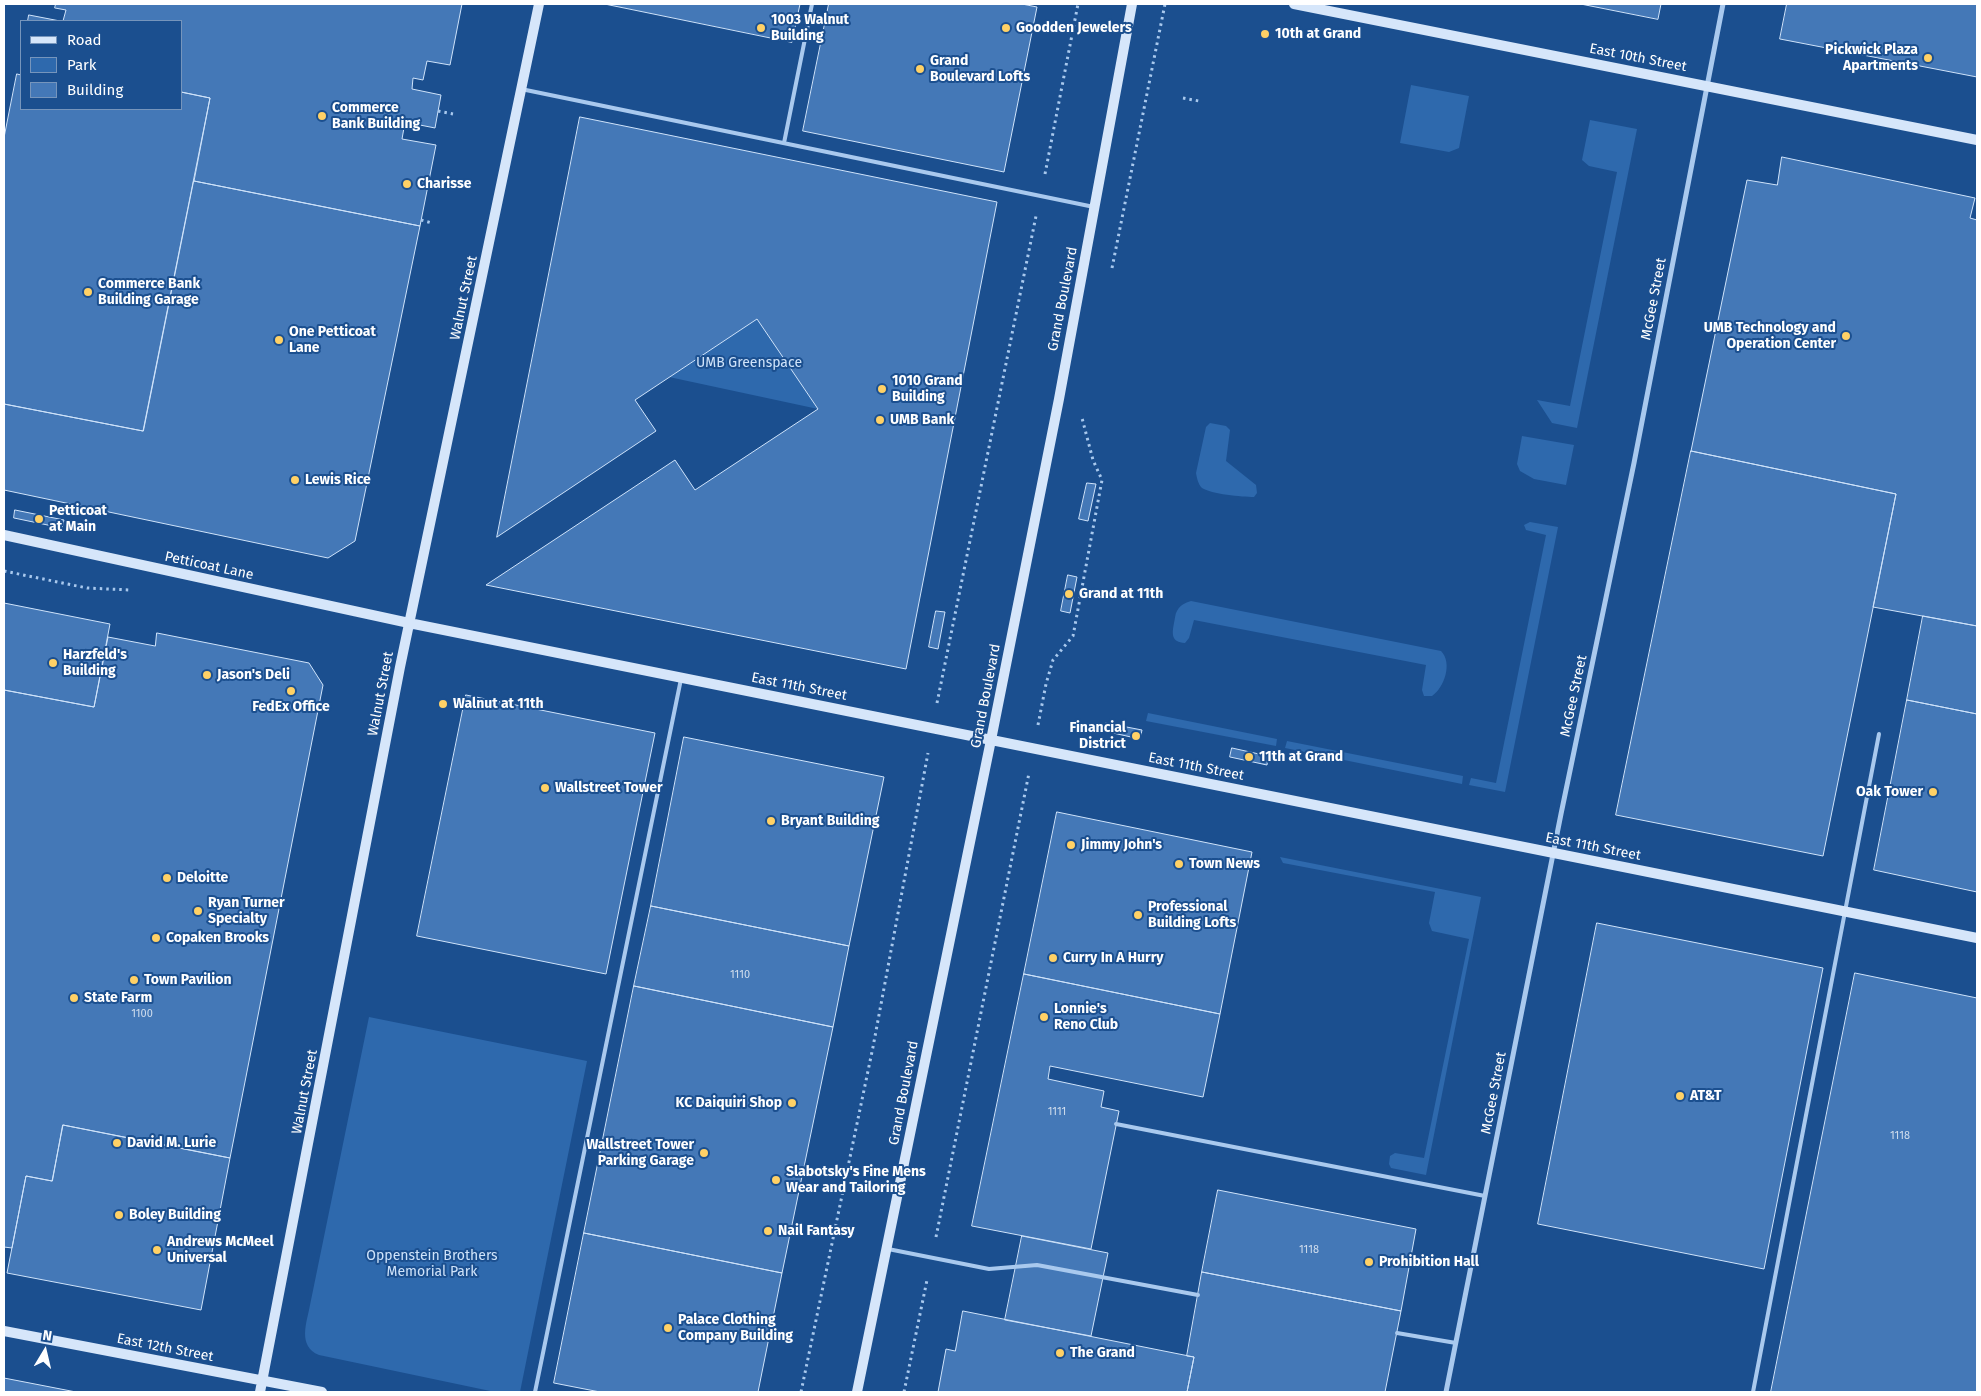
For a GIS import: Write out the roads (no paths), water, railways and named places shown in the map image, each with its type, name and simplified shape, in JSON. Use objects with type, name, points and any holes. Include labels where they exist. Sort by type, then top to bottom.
[{"type":"street","name":"Walnut Street","points":[[260,1392],[409,623],[539,4]]},
{"type":"street","name":"Grand Boulevard","points":[[857,1392],[991,740],[1095,207],[1132,4]]},
{"type":"street","name":"East 10th Street","points":[[1294,4],[1977,140]]},
{"type":"street","name":"McGee Street","points":[[1446,1392],[1630,481],[1723,4]]},
{"type":"street","name":"Petticoat Lane","points":[[4,535],[409,623]]},
{"type":"street","name":"East 11th Street","points":[[409,623],[1977,938]]},
{"type":"street","name":"East 12th Street","points":[[4,1331],[322,1392]]},
{"type":"lane","points":[[784,142],[812,4]]},
{"type":"lane","points":[[521,88],[1095,207]]},
{"type":"lane","points":[[535,1392],[682,678]]},
{"type":"lane","points":[[1754,1392],[1879,734]]},
{"type":"lane","points":[[1116,1124],[1485,1196]]},
{"type":"lane","points":[[887,1249],[989,1269],[1037,1265],[1198,1295]]},
{"type":"lane","points":[[1397,1333],[1456,1344]]},
{"type":"place","name":"1003 Walnut Building","points":[[761,28]]},
{"type":"place","name":"Goodden Jewelers","points":[[1006,28]]},
{"type":"place","name":"10th at Grand","points":[[1265,34]]},
{"type":"place","name":"Pickwick Plaza Apartments","points":[[1928,58]]},
{"type":"place","name":"Grand Boulevard Lofts","points":[[920,69]]},
{"type":"place","name":"Commerce Bank Building","points":[[322,116]]},
{"type":"place","name":"Charisse","points":[[407,184]]},
{"type":"place","name":"Commerce Bank Building Garage","points":[[88,292]]},
{"type":"place","name":"UMB Technology and Operation Center","points":[[1846,336]]},
{"type":"place","name":"One Petticoat Lane","points":[[279,340]]},
{"type":"place","name":"1010 Grand Building","points":[[882,389]]},
{"type":"place","name":"UMB Bank","points":[[880,420]]},
{"type":"place","name":"Lewis Rice","points":[[295,480]]},
{"type":"place","name":"Petticoat at Main","points":[[39,519]]},
{"type":"place","name":"Grand at 11th","points":[[1069,594]]},
{"type":"place","name":"Harzfeld's Building","points":[[53,663]]},
{"type":"place","name":"Jason's Deli","points":[[207,675]]},
{"type":"place","name":"FedEx Office","points":[[291,691]]},
{"type":"place","name":"Walnut at 11th","points":[[443,704]]},
{"type":"place","name":"Financial District","points":[[1136,736]]},
{"type":"place","name":"11th at Grand","points":[[1249,757]]},
{"type":"place","name":"Wallstreet Tower","points":[[545,788]]},
{"type":"place","name":"Oak Tower","points":[[1933,792]]},
{"type":"place","name":"Bryant Building","points":[[771,821]]},
{"type":"place","name":"Jimmy John's","points":[[1071,845]]},
{"type":"place","name":"Town News","points":[[1179,864]]},
{"type":"place","name":"Deloitte","points":[[167,878]]},
{"type":"place","name":"Ryan Turner Specialty","points":[[198,911]]},
{"type":"place","name":"Professional Building Lofts","points":[[1138,915]]},
{"type":"place","name":"Copaken Brooks","points":[[156,938]]},
{"type":"place","name":"Curry In A Hurry","points":[[1053,958]]},
{"type":"place","name":"Town Pavilion","points":[[134,980]]},
{"type":"place","name":"State Farm","points":[[74,998]]},
{"type":"place","name":"Lonnie's Reno Club","points":[[1044,1017]]},
{"type":"place","name":"AT&T","points":[[1680,1096]]},
{"type":"place","name":"KC Daiquiri Shop","points":[[792,1103]]},
{"type":"place","name":"David M. Lurie","points":[[117,1143]]},
{"type":"place","name":"Wallstreet Tower Parking Garage","points":[[704,1153]]},
{"type":"place","name":"Slabotsky's Fine Mens Wear and Tailoring","points":[[776,1180]]},
{"type":"place","name":"Boley Building","points":[[119,1215]]},
{"type":"place","name":"Nail Fantasy","points":[[768,1231]]},
{"type":"place","name":"Andrews McMeel Universal","points":[[157,1250]]},
{"type":"place","name":"Prohibition Hall","points":[[1369,1262]]},
{"type":"place","name":"Palace Clothing Company Building","points":[[668,1328]]},
{"type":"place","name":"The Grand","points":[[1060,1353]]},
{"type":"park label","name":"UMB Greenspace","points":[[749,363]]},
{"type":"park label","name":"Oppenstein Brothers Memorial Park","points":[[432,1264]]}]
